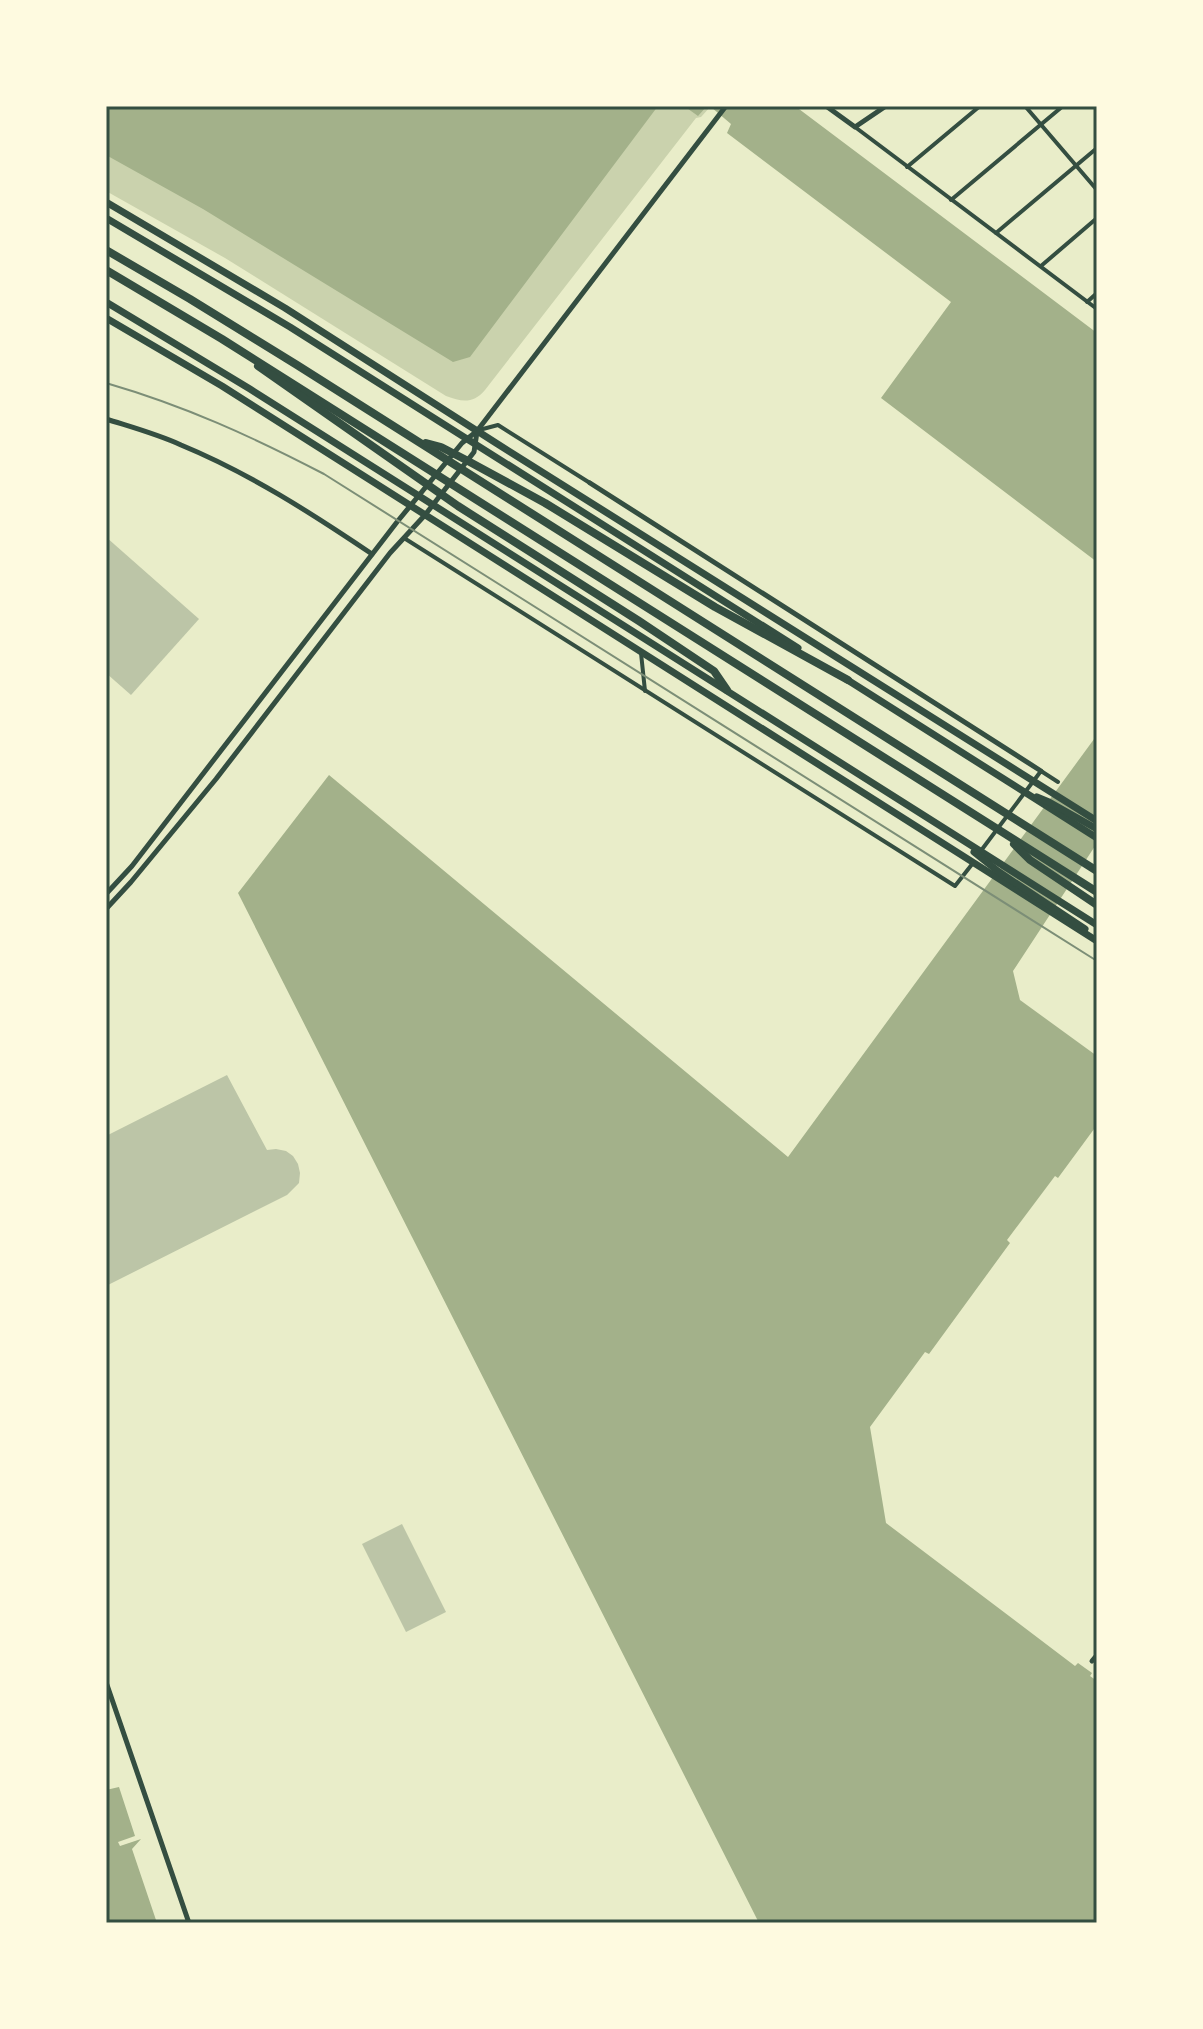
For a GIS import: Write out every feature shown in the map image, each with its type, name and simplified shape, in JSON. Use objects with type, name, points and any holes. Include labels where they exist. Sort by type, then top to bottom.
[{"type":"highway","points":[[106,202],[285,308],[1097,821]]},
{"type":"highway","points":[[106,218],[290,327],[1097,838]]},
{"type":"highway","points":[[106,250],[417,441],[1097,871]]},
{"type":"highway","points":[[106,270],[222,339],[1097,892]]},
{"type":"highway","points":[[106,302],[250,389],[1097,925]]},
{"type":"highway","points":[[106,318],[222,386],[1097,939]]},
{"type":"highway","points":[[222,339],[270,376],[458,506],[714,671],[727,690]]},
{"type":"highway","points":[[417,441],[441,447],[507,482],[715,607],[848,680]]},
{"type":"highway","points":[[1024,792],[1097,829]]},
{"type":"highway","points":[[947,829],[999,872],[1097,939]]},
{"type":"highway","points":[[1001,830],[1030,860],[1097,905]]},
{"type":"street","points":[[118,897],[107,890],[146,847],[372,554],[462,443],[477,431],[726,106]]},
{"type":"street","points":[[826,106],[1097,309]]},
{"type":"street","points":[[855,127],[886,106]]},
{"type":"street","points":[[907,167],[980,106]]},
{"type":"street","points":[[1025,106],[1097,190]]},
{"type":"street","points":[[951,200],[1063,106]]},
{"type":"street","points":[[996,233],[1097,148]]},
{"type":"street","points":[[1040,266],[1097,218]]},
{"type":"street","points":[[1087,302],[1097,293]]},
{"type":"street","points":[[106,419],[181,445],[236,470],[372,554]]},
{"type":"street","points":[[477,431],[498,425],[1058,782]]},
{"type":"street","points":[[106,909],[216,779],[390,553],[425,515],[474,452],[477,431]]},
{"type":"street","points":[[404,538],[955,886],[1041,771]]},
{"type":"street","points":[[332,607],[342,615]]},
{"type":"street","points":[[640,651],[645,691]]},
{"type":"street","points":[[282,671],[293,679]]},
{"type":"street","points":[[205,771],[216,779]]},
{"type":"street","points":[[169,817],[178,824]]},
{"type":"street","points":[[146,847],[155,853]]},
{"type":"street","points":[[1092,1661],[1097,1655]]},
{"type":"street","points":[[106,1682],[189,1923]]},
{"type":"shaded area","points":[[106,106],[711,106],[696,118],[485,390],[476,398],[457,400],[225,258],[106,191]]},
{"type":"shaded area","points":[[106,106],[658,106],[470,357],[453,362],[203,209],[106,155]]},
{"type":"shaded area","points":[[684,106],[707,106],[698,116]]},
{"type":"shaded area","points":[[707,106],[795,106],[1097,333],[1097,562],[881,398],[951,302],[727,133],[731,124]]},
{"type":"shaded area","points":[[1097,735],[1097,843],[1013,971],[1020,1000],[1097,1056],[1097,1125],[1007,1240],[1010,1243],[929,1354],[925,1352],[870,1427],[886,1523],[1075,1666],[1078,1663],[1092,1673],[1090,1676],[1097,1681],[1097,1923],[759,1923],[238,893],[329,775],[788,1157]]},
{"type":"shaded area","points":[[119,1787],[135,1836],[118,1842],[120,1846],[141,1839],[132,1849],[157,1923],[106,1923],[106,1790]]},
{"type":"building","points":[[106,537],[199,619],[131,695],[106,673]]},
{"type":"building","points":[[227,1075],[267,1150],[286,1151],[293,1156],[300,1173],[299,1183],[287,1195],[106,1286],[106,1136]]},
{"type":"building","points":[[402,1524],[446,1612],[406,1632],[362,1544]]},
{"type":"railway","points":[[106,383],[217,423],[324,474],[1097,961]]}]
